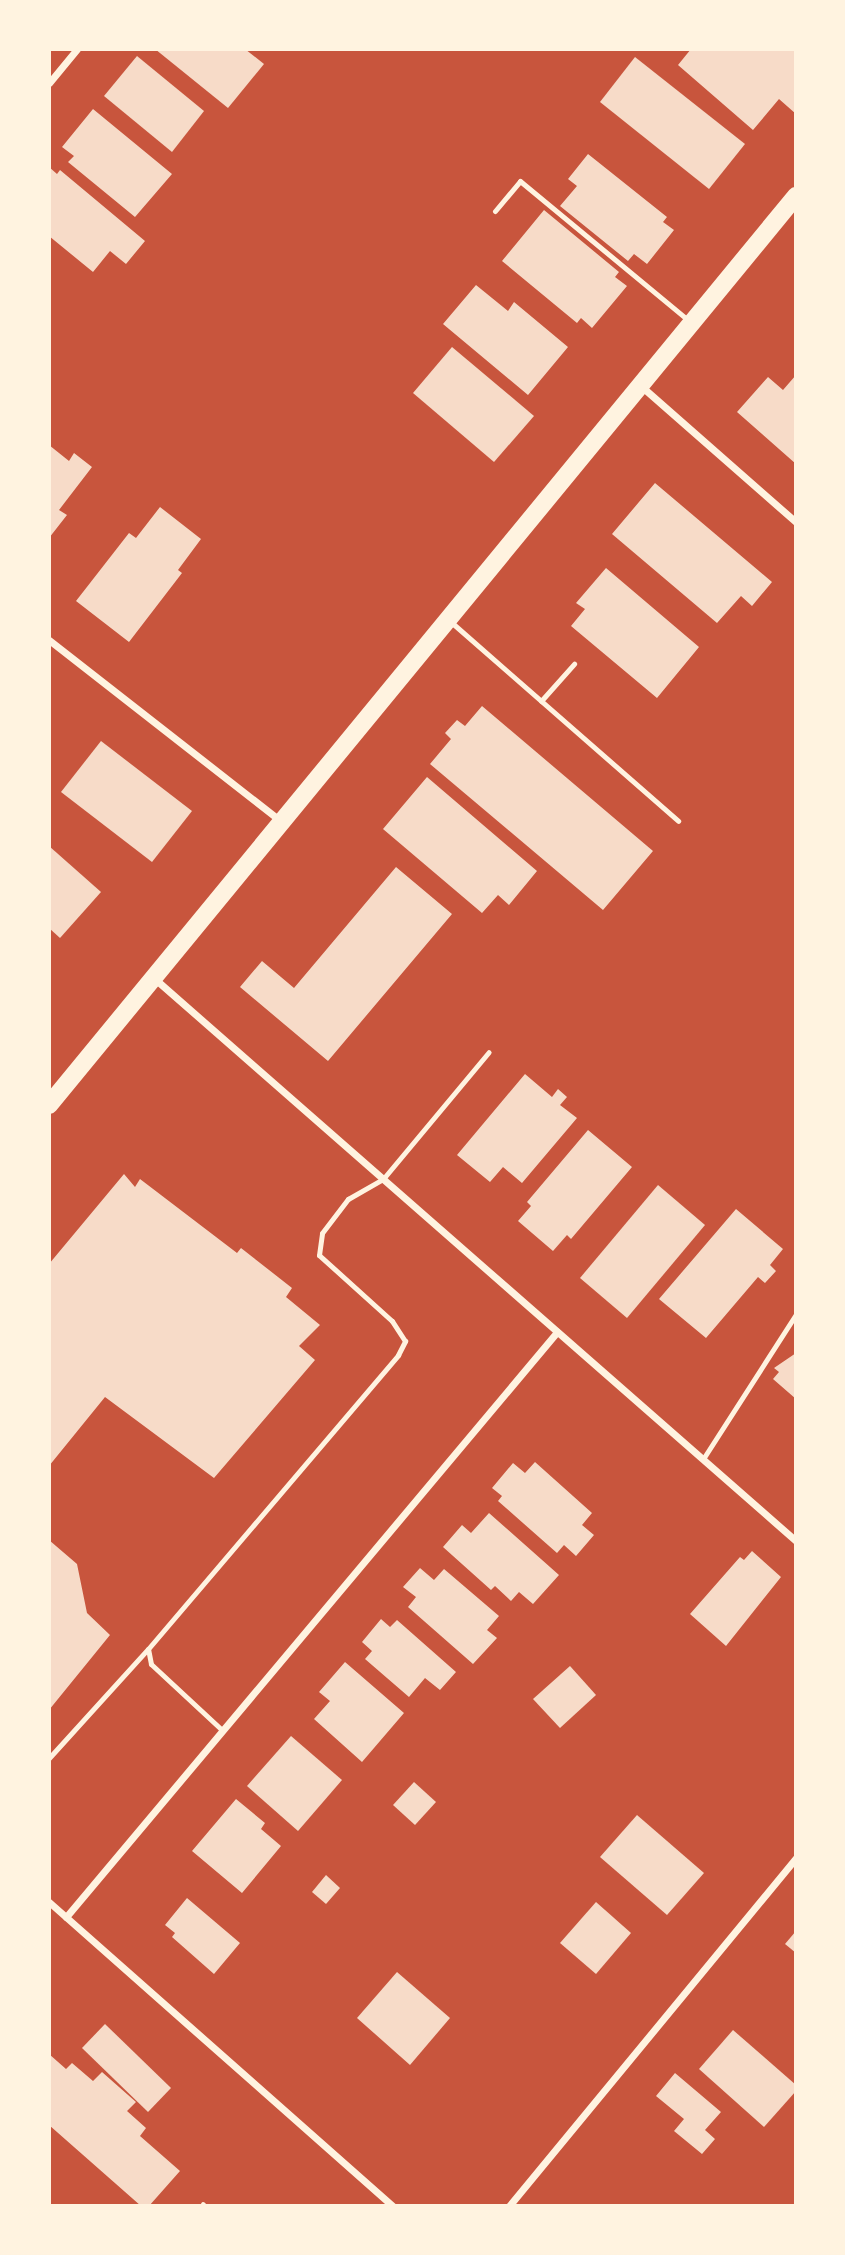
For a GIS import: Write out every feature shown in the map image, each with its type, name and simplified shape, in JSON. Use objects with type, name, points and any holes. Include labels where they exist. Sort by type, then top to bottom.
[{"type":"main road","points":[[49,1105],[796,196]]},
{"type":"street","points":[[49,83],[77,49]]},
{"type":"street","points":[[640,386],[796,522]]},
{"type":"street","points":[[49,640],[283,822]]},
{"type":"street","points":[[154,978],[796,1541]]},
{"type":"street","points":[[66,1917],[557,1332]]},
{"type":"street","points":[[509,2206],[796,1858]]},
{"type":"street","points":[[49,1902],[393,2206]]},
{"type":"lane","points":[[495,211],[520,181],[692,323]]},
{"type":"lane","points":[[448,620],[678,821]]},
{"type":"lane","points":[[541,701],[574,664]]},
{"type":"lane","points":[[49,1758],[148,1649],[405,1341],[392,1321],[319,1255],[322,1233],[348,1199],[383,1179],[489,1052]]},
{"type":"lane","points":[[703,1459],[796,1314]]},
{"type":"lane","points":[[148,1649],[151,1664],[222,1731]]},
{"type":"building","points":[[155,49],[245,49],[264,64],[228,108]]},
{"type":"building","points":[[691,49],[792,49],[796,53],[796,114],[779,99],[753,130],[678,65]]},
{"type":"building","points":[[137,56],[204,111],[172,152],[104,96]]},
{"type":"building","points":[[635,57],[745,144],[709,189],[600,102]]},
{"type":"building","points":[[93,109],[172,174],[135,217],[68,162],[74,156],[62,147]]},
{"type":"building","points":[[588,154],[667,217],[663,222],[674,230],[647,264],[634,254],[628,261],[560,206],[577,186],[568,179]]},
{"type":"building","points":[[49,167],[57,174],[60,170],[145,241],[126,264],[110,251],[93,272],[49,236]]},
{"type":"building","points":[[544,210],[619,272],[615,277],[627,286],[592,328],[581,318],[577,323],[502,261]]},
{"type":"building","points":[[476,285],[508,311],[514,302],[568,347],[528,395],[443,324]]},
{"type":"building","points":[[452,347],[534,416],[494,462],[413,393]]},
{"type":"building","points":[[796,375],[796,464],[737,412],[768,377],[783,390]]},
{"type":"building","points":[[49,445],[69,461],[74,453],[92,467],[59,510],[67,515],[49,538]]},
{"type":"building","points":[[655,483],[772,582],[752,606],[741,596],[717,623],[612,534]]},
{"type":"building","points":[[160,507],[201,539],[178,570],[182,573],[129,642],[76,601],[129,533],[136,538]]},
{"type":"building","points":[[606,568],[699,647],[657,698],[571,626],[585,609],[576,603]]},
{"type":"building","points":[[482,706],[653,851],[603,910],[430,764],[451,739],[445,733],[457,720],[465,726]]},
{"type":"building","points":[[101,741],[192,811],[152,862],[61,792]]},
{"type":"building","points":[[427,777],[537,871],[509,905],[498,895],[482,913],[383,829]]},
{"type":"building","points":[[49,846],[101,892],[60,938],[49,928]]},
{"type":"building","points":[[396,867],[452,914],[328,1061],[240,987],[262,961],[294,988]]},
{"type":"building","points":[[525,1074],[552,1097],[558,1089],[567,1097],[560,1105],[577,1118],[522,1183],[503,1167],[490,1182],[457,1155]]},
{"type":"building","points":[[588,1130],[632,1167],[571,1239],[567,1235],[553,1251],[518,1221],[531,1206],[527,1202]]},
{"type":"building","points":[[124,1174],[135,1187],[140,1179],[237,1253],[241,1248],[292,1288],[286,1297],[320,1325],[299,1346],[315,1360],[214,1478],[105,1397],[49,1466],[49,1264]]},
{"type":"building","points":[[658,1185],[705,1225],[627,1318],[580,1278]]},
{"type":"building","points":[[736,1209],[783,1249],[770,1265],[776,1271],[765,1283],[758,1277],[706,1338],[659,1299]]},
{"type":"building","points":[[796,1353],[796,1399],[773,1379],[779,1372],[774,1368]]},
{"type":"building","points":[[535,1462],[592,1513],[582,1525],[594,1535],[576,1556],[564,1545],[557,1553],[498,1501],[502,1496],[492,1488],[513,1463],[525,1473]]},
{"type":"building","points":[[489,1513],[559,1575],[533,1604],[519,1592],[511,1601],[495,1586],[491,1590],[443,1547],[462,1525],[471,1533]]},
{"type":"building","points":[[49,1540],[77,1564],[87,1613],[110,1635],[49,1710]]},
{"type":"building","points":[[752,1551],[781,1577],[726,1646],[690,1614],[740,1557],[744,1560]]},
{"type":"building","points":[[420,1568],[434,1580],[444,1569],[499,1616],[487,1630],[497,1638],[473,1664],[408,1607],[416,1597],[403,1587]]},
{"type":"building","points":[[381,1619],[390,1627],[397,1620],[456,1672],[440,1690],[425,1678],[409,1697],[365,1659],[372,1651],[362,1642]]},
{"type":"building","points":[[345,1662],[404,1713],[362,1762],[314,1719],[330,1701],[319,1692]]},
{"type":"building","points":[[570,1666],[596,1695],[560,1728],[533,1699]]},
{"type":"building","points":[[291,1736],[342,1780],[298,1831],[247,1786]]},
{"type":"building","points":[[414,1782],[436,1802],[415,1825],[393,1805]]},
{"type":"building","points":[[236,1799],[265,1823],[261,1829],[281,1846],[242,1893],[192,1851]]},
{"type":"building","points":[[637,1815],[704,1873],[667,1915],[600,1857]]},
{"type":"building","points":[[326,1875],[340,1888],[326,1904],[312,1892]]},
{"type":"building","points":[[187,1898],[240,1943],[214,1974],[172,1937],[175,1933],[165,1925]]},
{"type":"building","points":[[596,1902],[631,1933],[596,1974],[560,1943]]},
{"type":"building","points":[[796,1931],[796,1953],[785,1944]]},
{"type":"building","points":[[397,1972],[450,2018],[410,2065],[357,2018]]},
{"type":"building","points":[[105,2024],[171,2088],[148,2112],[82,2048]]},
{"type":"building","points":[[733,2030],[796,2085],[796,2091],[764,2127],[699,2069]]},
{"type":"building","points":[[49,2054],[66,2069],[72,2063],[93,2081],[102,2072],[136,2102],[127,2111],[146,2128],[140,2136],[180,2171],[149,2206],[141,2206],[49,2125]]},
{"type":"building","points":[[675,2073],[721,2112],[705,2130],[715,2139],[702,2154],[674,2131],[684,2119],[656,2096]]}]
